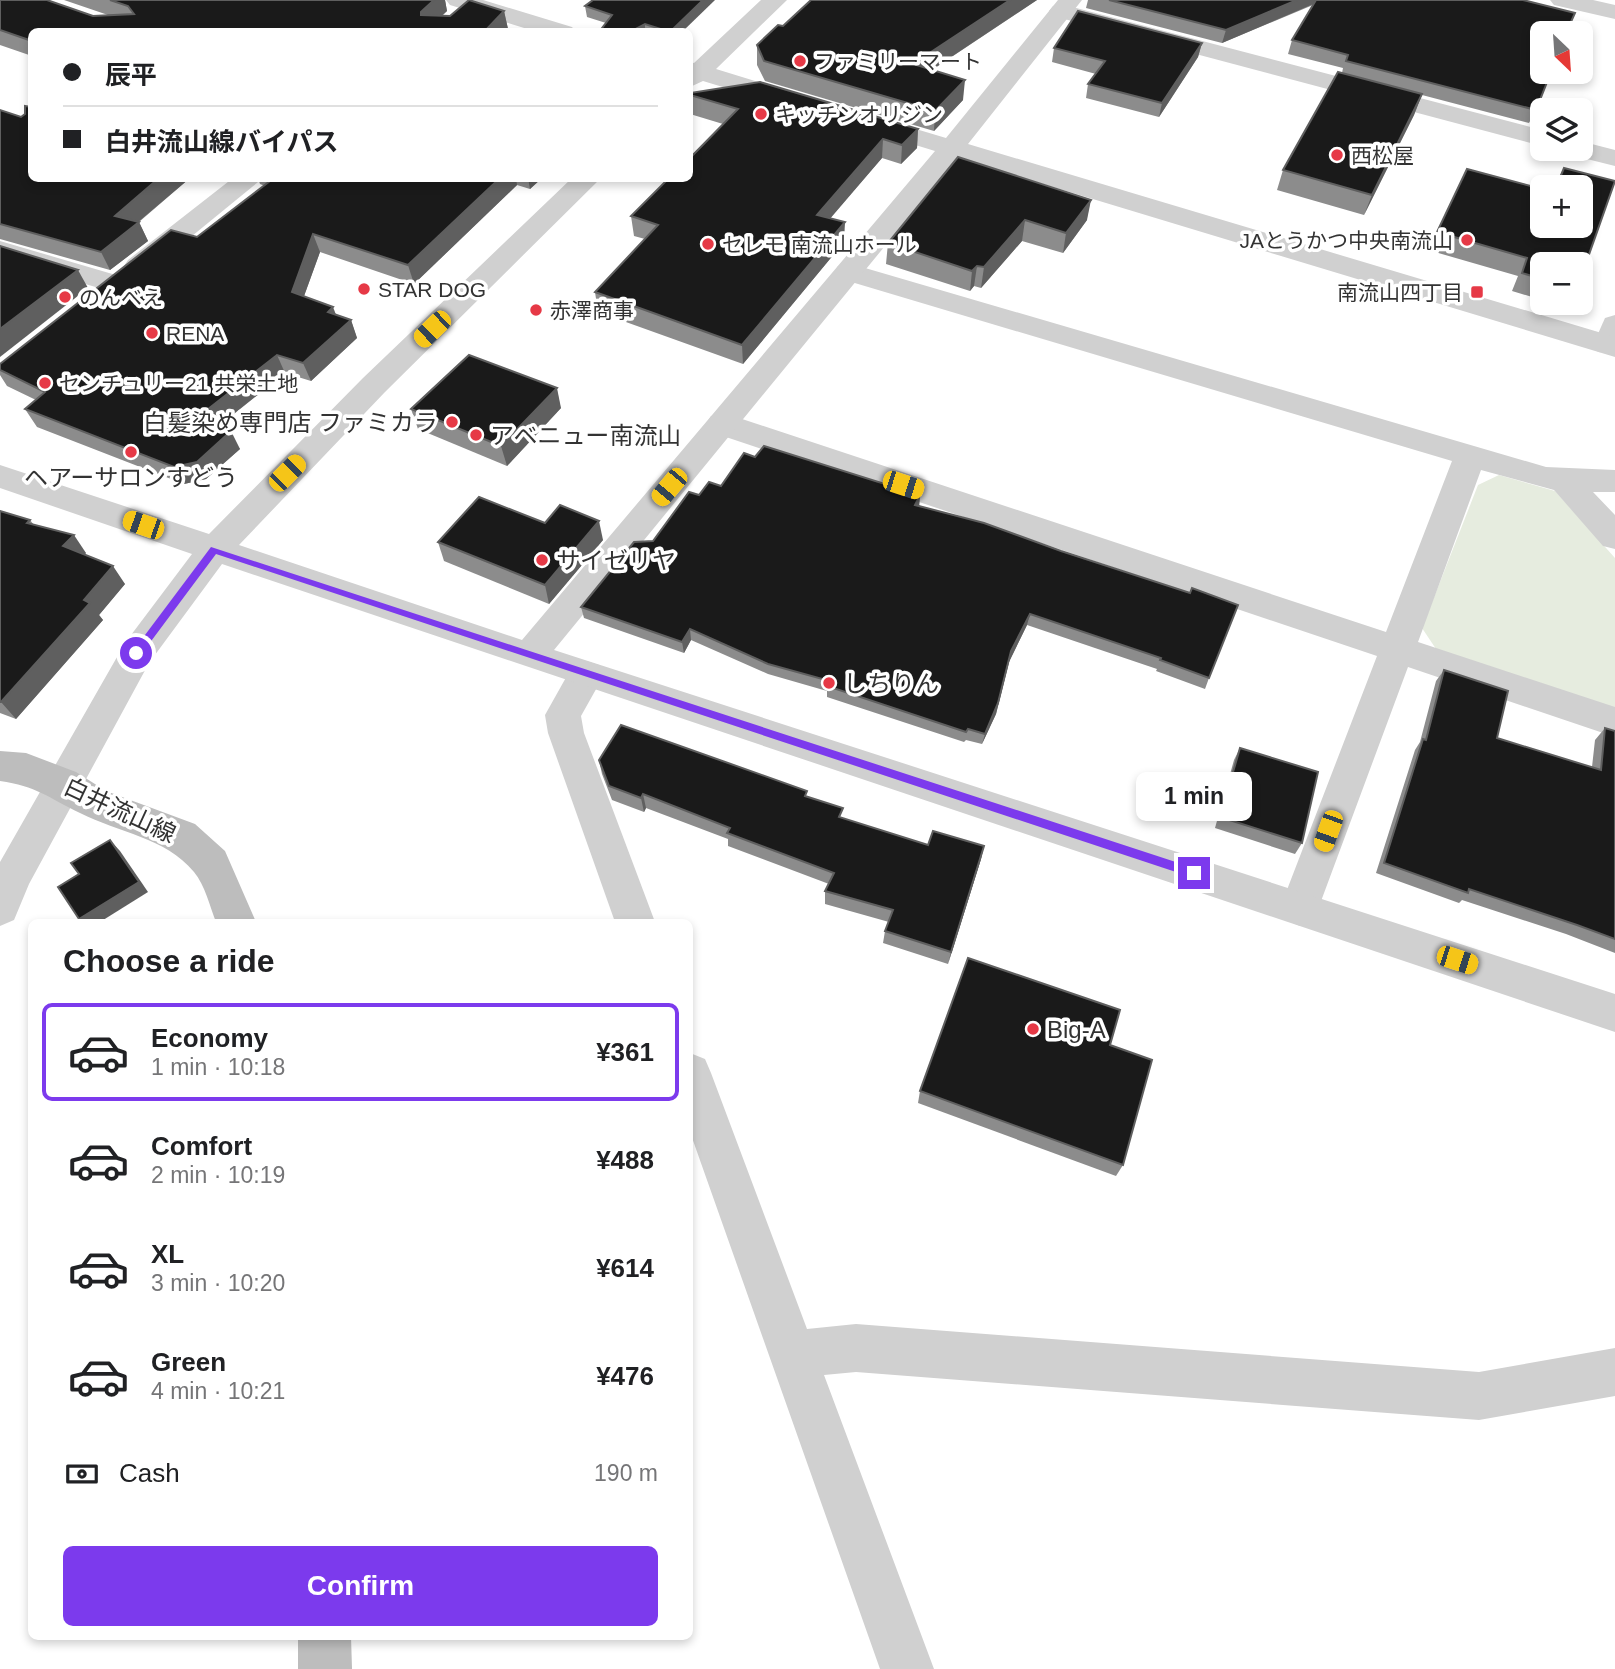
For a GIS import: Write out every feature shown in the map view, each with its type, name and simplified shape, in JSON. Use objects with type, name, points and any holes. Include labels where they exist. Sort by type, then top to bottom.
[{"type":"main road","name":"白井流山線","points":[[0,766],[26,769],[63,783],[93,802],[181,836],[211,863],[235,919]]},
{"type":"main road","points":[[324,1640],[325,1669]]},
{"type":"street","points":[[693,72],[775,0]]},
{"type":"street","points":[[1562,0],[1615,12]]},
{"type":"street","points":[[448,25],[470,2],[551,28]]},
{"type":"street","points":[[529,656],[1066,6],[1530,135]]},
{"type":"street","points":[[693,73],[1613,339]]},
{"type":"street","points":[[1593,152],[1615,158]]},
{"type":"street","points":[[0,908],[11,879],[136,653],[214,550],[374,385],[584,182]]},
{"type":"street","points":[[0,250],[105,292],[243,184]]},
{"type":"street","points":[[848,272],[1470,456],[1565,481],[1615,481]]},
{"type":"street","points":[[722,424],[1615,722]]},
{"type":"street","points":[[1300,908],[1470,456]]},
{"type":"street","points":[[0,476],[586,675],[1615,1013]]},
{"type":"street","points":[[1565,481],[1615,537]]},
{"type":"street","points":[[586,675],[564,716],[566,733],[634,919]]},
{"type":"street","points":[[693,1081],[907,1669]]},
{"type":"street","points":[[792,1355],[856,1348],[1479,1396],[1615,1372]]},
{"type":"shaded area","points":[[1499,475],[1555,491],[1615,558],[1615,709],[1436,649],[1422,628],[1478,485]]},
{"type":"building","points":[[0,0],[47,0],[93,16],[134,14],[128,6],[110,0],[434,0],[421,15],[450,16],[469,0],[504,11],[488,28],[28,28],[28,40],[0,30]]},
{"type":"building","points":[[593,0],[703,0],[674,28],[658,28],[645,24],[638,28],[602,28],[612,15],[585,6]]},
{"type":"building","points":[[811,0],[1010,0],[913,64],[965,80],[935,111],[764,61],[757,45]]},
{"type":"building","points":[[1109,0],[1297,0],[1226,30]]},
{"type":"building","points":[[1316,0],[1523,0],[1575,13],[1571,21],[1530,21],[1530,84],[1546,84],[1541,98],[1530,98],[1530,108],[1346,61],[1348,55],[1292,40]]},
{"type":"building","points":[[1078,11],[1202,43],[1162,103],[1088,84],[1105,61],[1054,48]]},
{"type":"building","points":[[1338,72],[1422,94],[1372,195],[1283,170]]},
{"type":"building","points":[[760,82],[918,129],[902,145],[883,139],[817,215],[845,222],[742,345],[595,292],[658,225],[631,216],[665,182],[693,182],[693,155],[738,109],[693,96],[693,93]]},
{"type":"building","points":[[25,106],[28,106],[28,182],[154,182],[115,216],[139,222],[101,252],[0,224],[0,110],[21,117],[25,114]]},
{"type":"building","points":[[958,157],[1091,200],[1066,233],[1025,220],[984,267],[977,266],[972,271],[888,243]]},
{"type":"building","points":[[1564,168],[1591,175],[1561,175]]},
{"type":"building","points":[[1467,169],[1530,186],[1530,238],[1593,238],[1593,175],[1615,181],[1590,252],[1530,252],[1530,275],[1522,273],[1527,258],[1437,232]]},
{"type":"building","points":[[269,182],[496,182],[408,265],[313,234],[292,292],[333,307],[328,312],[351,320],[303,363],[277,355],[198,417],[231,431],[197,462],[174,467],[25,409],[45,392],[0,370],[0,364],[171,230],[197,237]]},
{"type":"building","points":[[0,246],[78,270],[0,329]]},
{"type":"building","points":[[469,355],[557,388],[501,446],[411,409]]},
{"type":"building","points":[[764,446],[920,495],[915,505],[984,523],[1190,593],[1192,588],[1238,605],[1209,678],[1160,660],[1161,658],[1030,614],[1011,651],[998,703],[985,734],[968,729],[966,732],[827,686],[830,681],[768,664],[690,629],[682,642],[581,607],[634,542],[653,541],[689,492],[699,495],[709,482],[721,486],[744,453],[755,457]]},
{"type":"building","points":[[479,497],[545,523],[560,505],[599,521],[545,585],[438,542]]},
{"type":"building","points":[[0,511],[30,520],[27,523],[74,535],[63,546],[113,566],[84,600],[90,603],[1,702],[0,702]]},
{"type":"building","points":[[1444,670],[1508,691],[1497,738],[1601,770],[1605,728],[1615,731],[1615,939],[1469,889],[1468,893],[1384,863],[1423,739],[1426,740]]},
{"type":"building","points":[[621,725],[807,791],[805,796],[843,808],[839,817],[928,845],[933,831],[984,846],[951,952],[885,931],[893,910],[825,891],[834,873],[727,833],[730,828],[643,794],[641,798],[609,786],[599,760]]},
{"type":"building","points":[[1240,748],[1318,772],[1302,843],[1220,817]]},
{"type":"building","points":[[110,840],[139,882],[79,919],[58,887],[79,874],[71,863]]},
{"type":"building","points":[[968,958],[1120,1010],[1110,1045],[1152,1060],[1123,1165],[920,1091]]},
{"type":"place","name":"ファミリーマート","points":[[800,61]]},
{"type":"place","name":"キッチンオリジン","points":[[761,114]]},
{"type":"place","name":"西松屋","points":[[1337,155]]},
{"type":"place","name":"JAとうかつ中央南流山","points":[[1467,240]]},
{"type":"place","name":"セレモ 南流山ホール","points":[[708,244]]},
{"type":"place","name":"STAR DOG","points":[[364,289]]},
{"type":"place","name":"南流山四丁目","points":[[1477,292]]},
{"type":"place","name":"のんべえ","points":[[65,297]]},
{"type":"place","name":"赤澤商事","points":[[536,310]]},
{"type":"place","name":"RENA","points":[[152,333]]},
{"type":"place","name":"センチュリー21 共栄土地","points":[[45,383]]},
{"type":"place","name":"白髪染め専門店 ファミカラ","points":[[452,422]]},
{"type":"place","name":"アベニュー南流山","points":[[476,435]]},
{"type":"place","name":"ヘアーサロンすどう","points":[[131,452]]},
{"type":"place","name":"サイゼリヤ","points":[[542,560]]},
{"type":"place","name":"しちりん","points":[[829,683]]},
{"type":"place","name":"Big-A","points":[[1033,1029]]},
{"type":"route","points":[[136,653],[214,550],[1194,873]]}]
